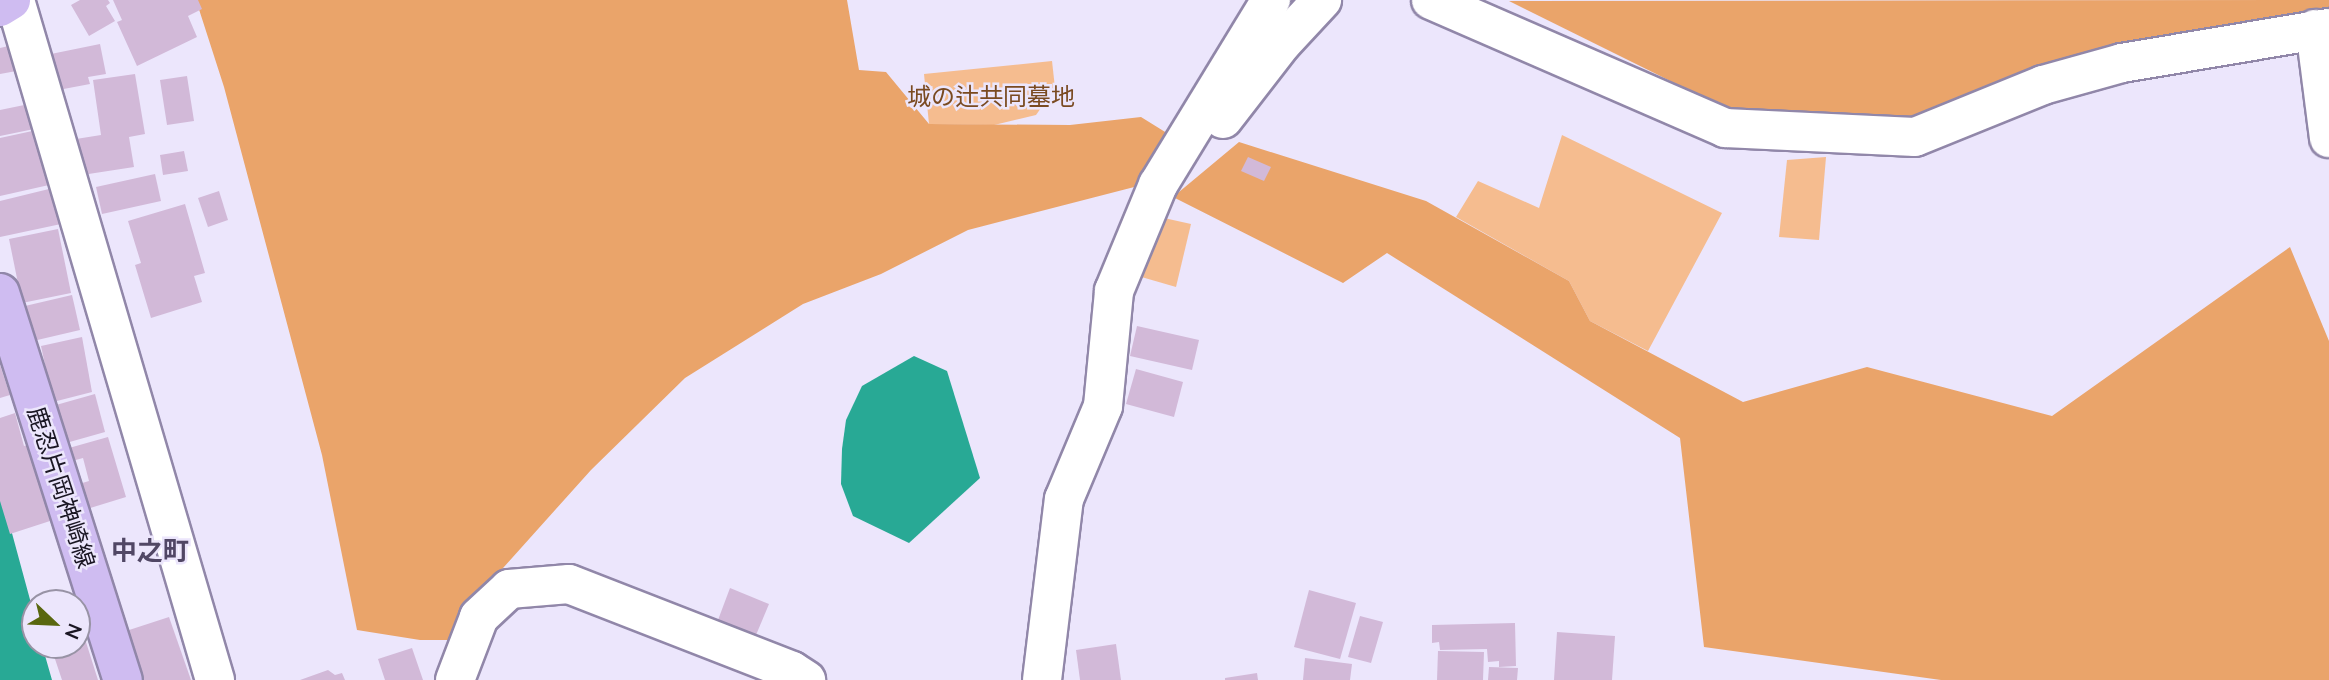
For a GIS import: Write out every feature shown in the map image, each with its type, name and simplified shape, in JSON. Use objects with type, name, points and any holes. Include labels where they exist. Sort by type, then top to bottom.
[{"type":"main road","points":[[0,7],[13,0]]},
{"type":"main road","name":"鹿忍片岡神崎線","points":[[0,293],[123,680]]},
{"type":"street","points":[[13,0],[215,680]]},
{"type":"street","points":[[1042,680],[1065,499],[1103,406],[1114,291],[1157,185],[1270,0]]},
{"type":"street","points":[[1157,185],[1222,121],[1282,43],[1322,0]]},
{"type":"street","points":[[1431,0],[1725,128],[1915,136],[2043,85],[2122,63],[2322,29],[2329,138]]},
{"type":"street","points":[[455,680],[479,617],[509,589],[569,584],[792,671],[806,680]]},
{"type":"green space","name":"城の辻共同墓地","points":[[1052,61],[1055,88],[1036,115],[994,125],[929,124],[924,74]]},
{"type":"green space","points":[[1562,135],[1722,213],[1648,351],[1590,321],[1569,281],[1456,217],[1478,181],[1539,208]]},
{"type":"green space","points":[[1826,157],[1819,240],[1779,237],[1787,160]]},
{"type":"green space","points":[[1155,216],[1191,224],[1176,287],[1138,276]]},
{"type":"shaded area","points":[[196,0],[847,0],[859,70],[886,72],[929,124],[1070,125],[1141,117],[1170,135],[1142,185],[968,230],[881,274],[803,304],[685,378],[591,470],[459,617],[454,640],[420,640],[357,630],[322,455],[224,87]]},
{"type":"shaded area","points":[[2329,0],[2329,9],[1911,118],[1737,114],[1509,1]]},
{"type":"shaded area","points":[[1239,142],[1426,201],[1569,281],[1590,321],[1743,402],[1867,367],[2052,416],[2290,247],[2329,341],[2329,680],[1941,680],[1704,647],[1680,438],[1387,253],[1343,283],[1173,197]]},
{"type":"shaded area","points":[[914,356],[947,371],[980,478],[909,543],[853,516],[841,484],[846,420],[862,386]]},
{"type":"shaded area","points":[[0,489],[27,589],[21,589],[21,659],[46,659],[52,680],[0,680]]},
{"type":"building","points":[[80,0],[108,0],[110,3],[106,6],[115,21],[89,36],[71,5]]},
{"type":"building","points":[[113,0],[198,0],[202,9],[188,16],[197,37],[137,66],[117,22],[122,20]]},
{"type":"building","points":[[17,44],[22,70],[0,74],[0,48]]},
{"type":"building","points":[[100,44],[106,74],[88,77],[90,84],[53,91],[46,55]]},
{"type":"building","points":[[135,74],[145,134],[129,137],[134,167],[82,175],[76,139],[101,135],[93,80]]},
{"type":"building","points":[[187,76],[194,121],[167,125],[160,80]]},
{"type":"building","points":[[34,103],[39,128],[0,136],[0,110]]},
{"type":"building","points":[[37,130],[49,185],[0,196],[0,138]]},
{"type":"building","points":[[184,151],[188,171],[163,175],[160,155]]},
{"type":"building","points":[[1248,157],[1271,167],[1264,181],[1241,171]]},
{"type":"building","points":[[155,174],[161,201],[102,214],[96,187]]},
{"type":"building","points":[[53,188],[61,224],[0,237],[0,201]]},
{"type":"building","points":[[219,191],[228,220],[208,227],[198,198]]},
{"type":"building","points":[[185,204],[205,273],[194,276],[202,302],[151,318],[135,265],[141,263],[128,221]]},
{"type":"building","points":[[58,229],[71,293],[22,303],[9,239]]},
{"type":"building","points":[[72,295],[80,330],[33,341],[25,306]]},
{"type":"building","points":[[1137,326],[1199,340],[1192,370],[1130,356]]},
{"type":"building","points":[[82,337],[92,392],[53,402],[41,346]]},
{"type":"building","points":[[0,365],[10,395],[0,398]]},
{"type":"building","points":[[1136,369],[1183,382],[1174,417],[1126,404]]},
{"type":"building","points":[[95,394],[105,432],[66,443],[56,405]]},
{"type":"building","points":[[15,413],[24,446],[28,445],[50,521],[10,534],[0,501],[0,418]]},
{"type":"building","points":[[108,437],[126,497],[87,509],[79,484],[89,481],[83,458],[72,461],[69,448]]},
{"type":"building","points":[[730,588],[769,604],[756,635],[718,620]]},
{"type":"building","points":[[1309,590],[1356,603],[1340,659],[1294,647]]},
{"type":"building","points":[[1360,616],[1383,622],[1371,663],[1348,657]]},
{"type":"building","points":[[169,617],[191,680],[139,680],[123,632]]},
{"type":"building","points":[[1515,623],[1516,666],[1499,667],[1499,661],[1488,662],[1487,649],[1440,650],[1439,642],[1432,643],[1432,625]]},
{"type":"building","points":[[1557,632],[1615,636],[1612,680],[1554,680]]},
{"type":"building","points":[[1116,644],[1121,680],[1080,680],[1076,650]]},
{"type":"building","points":[[412,648],[423,680],[385,680],[378,659]]},
{"type":"building","points":[[1438,651],[1484,652],[1483,680],[1437,680]]},
{"type":"building","points":[[91,658],[98,680],[62,680],[55,659]]},
{"type":"building","points":[[1305,658],[1352,664],[1350,680],[1303,680]]},
{"type":"building","points":[[1489,667],[1518,668],[1517,680],[1488,680]]},
{"type":"building","points":[[328,670],[335,675],[342,673],[345,680],[300,680]]},
{"type":"building","points":[[1257,673],[1258,680],[1225,680],[1225,678]]},
{"type":"district","name":"中之町","points":[[150,551]]}]
